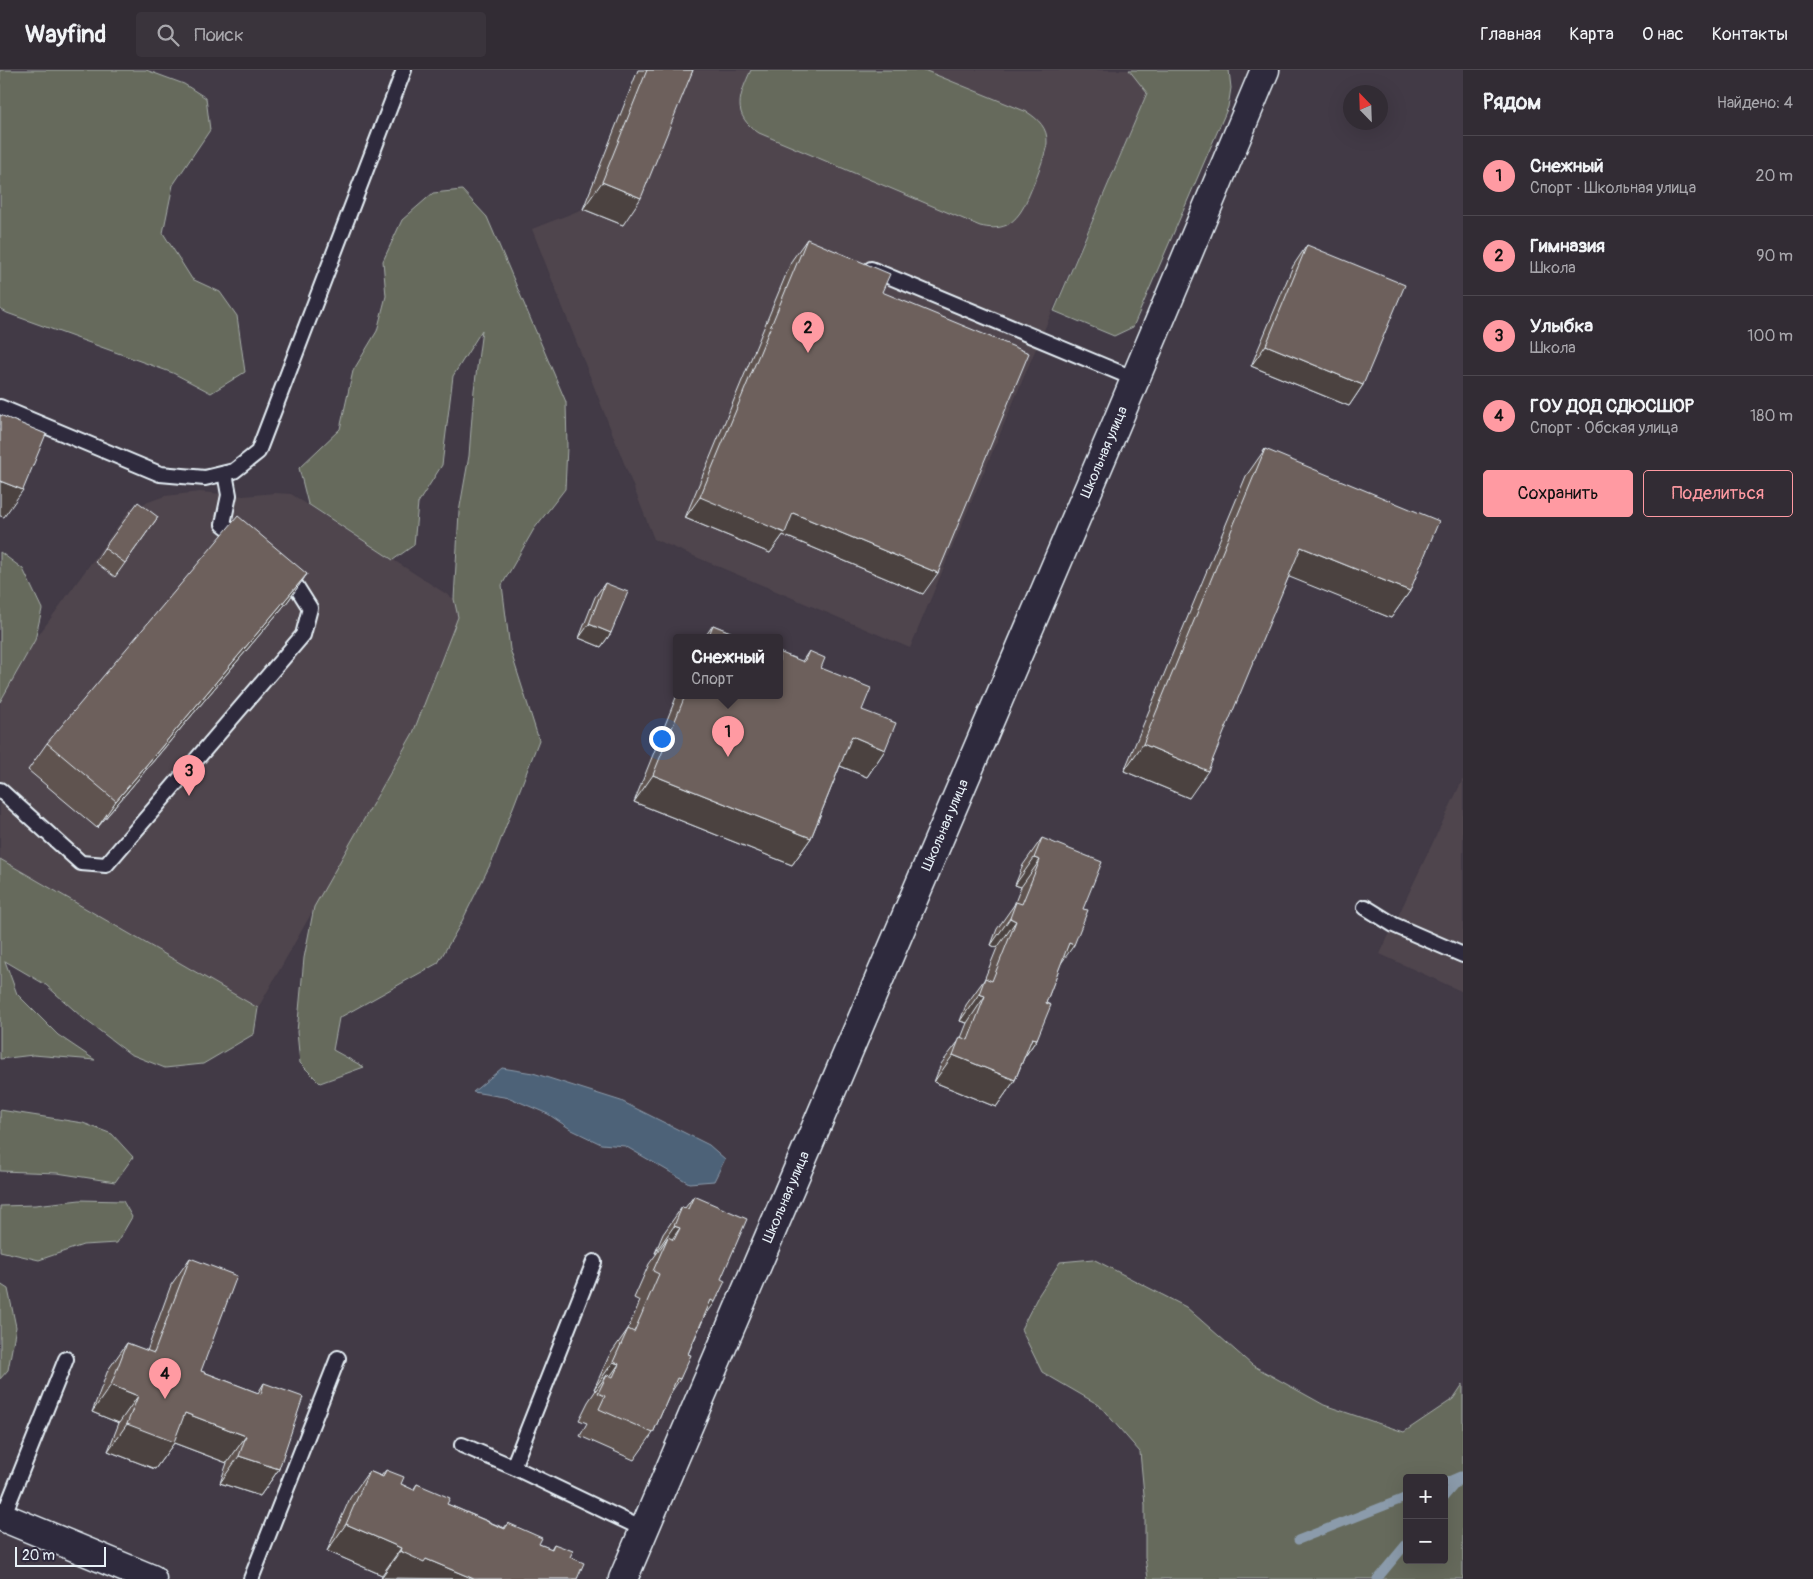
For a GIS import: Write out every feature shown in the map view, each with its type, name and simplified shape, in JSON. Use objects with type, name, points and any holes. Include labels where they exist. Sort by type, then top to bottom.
[{"type":"street","name":"Школьная улица","points":[[623,1579],[1265,70]]},
{"type":"street","points":[[2,1516],[152,1579]]},
{"type":"lane","points":[[0,407],[160,474],[205,478],[234,471],[258,452],[404,70]]},
{"type":"lane","points":[[861,264],[1135,379]]},
{"type":"lane","points":[[225,473],[229,495],[223,524],[251,546]]},
{"type":"lane","points":[[0,790],[81,864],[106,865],[303,634],[310,608],[293,581],[279,569]]},
{"type":"lane","points":[[1365,907],[1394,924],[1463,956]]},
{"type":"lane","points":[[513,1467],[594,1262]]},
{"type":"lane","points":[[251,1579],[338,1358]]},
{"type":"lane","points":[[2,1516],[66,1359]]},
{"type":"lane","points":[[462,1445],[513,1467],[644,1530]]},
{"type":"shaded area","points":[[638,70],[1129,70],[1147,93],[1028,367],[910,648],[654,539],[532,229],[583,209]]},
{"type":"shaded area","points":[[200,492],[244,496],[275,493],[291,494],[454,599],[458,617],[413,733],[258,1008],[0,859],[0,702],[35,640],[131,508],[165,496]]},
{"type":"shaded area","points":[[1463,779],[1463,992],[1380,954]]},
{"type":"green space","points":[[0,70],[146,70],[184,84],[206,98],[210,130],[173,185],[163,233],[192,279],[220,292],[237,316],[245,372],[211,393],[173,373],[0,309]]},
{"type":"green space","points":[[751,70],[924,70],[1027,112],[1035,118],[1044,128],[1047,138],[1041,166],[1023,208],[1012,222],[994,228],[980,226],[759,133],[744,119],[741,112],[740,104],[743,88]]},
{"type":"green space","points":[[1129,70],[1229,70],[1231,88],[1228,107],[1133,327],[1114,336],[1054,311],[1147,93]]},
{"type":"green space","points":[[462,190],[487,217],[566,402],[567,447],[565,489],[534,529],[502,585],[510,649],[539,740],[494,857],[460,925],[438,963],[339,1018],[333,1050],[364,1067],[320,1083],[300,1063],[297,1032],[304,958],[314,907],[413,733],[458,617],[454,599],[459,512],[469,456],[474,390],[482,330],[453,376],[442,465],[418,503],[414,545],[393,560],[308,504],[299,468],[340,429],[353,371],[377,331],[386,296],[383,261],[402,220],[433,193]]},
{"type":"green space","points":[[0,552],[23,569],[42,609],[35,640],[0,702]]},
{"type":"green space","points":[[0,859],[258,1008],[254,1034],[203,1064],[165,1068],[130,1054],[83,1018],[46,985],[5,961],[17,994],[58,1035],[95,1060],[33,1055],[0,1059]]},
{"type":"green space","points":[[0,1110],[83,1123],[112,1134],[133,1157],[115,1182],[57,1173],[0,1171]]},
{"type":"green space","points":[[80,1200],[123,1201],[132,1217],[117,1243],[83,1245],[39,1260],[0,1251],[0,1206],[35,1205]]},
{"type":"green space","points":[[1093,1259],[1186,1307],[1252,1365],[1324,1405],[1404,1432],[1453,1399],[1463,1384],[1463,1579],[1148,1579],[1145,1557],[1145,1505],[1140,1452],[1099,1405],[1042,1372],[1021,1329],[1038,1296],[1060,1262]]},
{"type":"green space","points":[[0,1284],[8,1289],[16,1327],[8,1370],[0,1379]]},
{"type":"water","points":[[502,1068],[533,1073],[621,1101],[709,1145],[725,1159],[714,1181],[689,1183],[625,1146],[601,1144],[572,1130],[548,1114],[510,1098],[473,1092]]},
{"type":"building","points":[[647,70],[693,70],[641,198],[602,182]]},
{"type":"building","points":[[807,239],[890,274],[882,292],[1029,353],[938,573],[793,513],[785,533],[700,497]]},
{"type":"building","points":[[1307,245],[1405,285],[1363,385],[1266,345]]},
{"type":"building","points":[[0,415],[46,434],[23,490],[0,481]]},
{"type":"building","points":[[1265,449],[1439,521],[1410,591],[1301,547],[1208,771],[1143,744]]},
{"type":"building","points":[[138,502],[158,517],[125,563],[104,548]]},
{"type":"building","points":[[238,516],[307,574],[116,801],[47,743]]},
{"type":"building","points":[[605,583],[628,592],[611,633],[589,624]]},
{"type":"building","points":[[713,625],[735,634],[710,634]]},
{"type":"building","points":[[809,651],[825,658],[821,668],[871,688],[862,710],[896,723],[885,750],[852,736],[811,838],[653,775],[684,699],[783,699],[783,654],[804,662]]},
{"type":"building","points":[[1042,838],[1102,862],[1083,909],[1088,910],[1074,945],[1069,943],[1046,1003],[1051,1005],[1037,1039],[1032,1038],[1015,1080],[953,1055],[960,1037],[968,1040],[985,996],[979,994],[985,978],[992,981],[1016,921],[1010,918],[1016,902],[1022,904],[1040,860],[1034,858]]},
{"type":"building","points":[[694,1196],[747,1219],[721,1279],[725,1281],[715,1302],[711,1300],[688,1354],[691,1355],[680,1379],[677,1378],[653,1433],[599,1409],[605,1396],[598,1393],[607,1375],[613,1377],[619,1364],[613,1362],[628,1329],[634,1332],[659,1274],[653,1271],[668,1237],[674,1240],[680,1228],[674,1226],[682,1207],[688,1209]]},
{"type":"building","points":[[190,1258],[237,1276],[201,1371],[261,1394],[264,1383],[303,1397],[279,1469],[239,1456],[246,1436],[185,1413],[174,1442],[127,1424],[138,1396],[111,1385],[127,1343],[154,1353]]},
{"type":"building","points":[[386,1470],[404,1477],[401,1484],[414,1490],[417,1484],[450,1498],[447,1504],[505,1529],[508,1523],[542,1538],[539,1544],[552,1549],[554,1544],[573,1551],[570,1557],[584,1563],[577,1579],[474,1579],[426,1559],[424,1562],[400,1551],[401,1548],[346,1524],[369,1471],[383,1477]]},
{"type":"waterway","points":[[1448,1481],[1460,1476]]},
{"type":"waterway","points":[[1448,1492],[1462,1476]]},
{"type":"waterway","points":[[1298,1540],[1403,1499]]},
{"type":"waterway","points":[[1377,1579],[1403,1548]]},
{"type":"place","name":"Гимназия","points":[[808,353]]},
{"type":"place","name":"Снежный","points":[[728,757]]},
{"type":"place","name":"Улыбка","points":[[189,796]]},
{"type":"place","name":"ГОУ ДОД СДЮСШОР","points":[[165,1399]]}]
